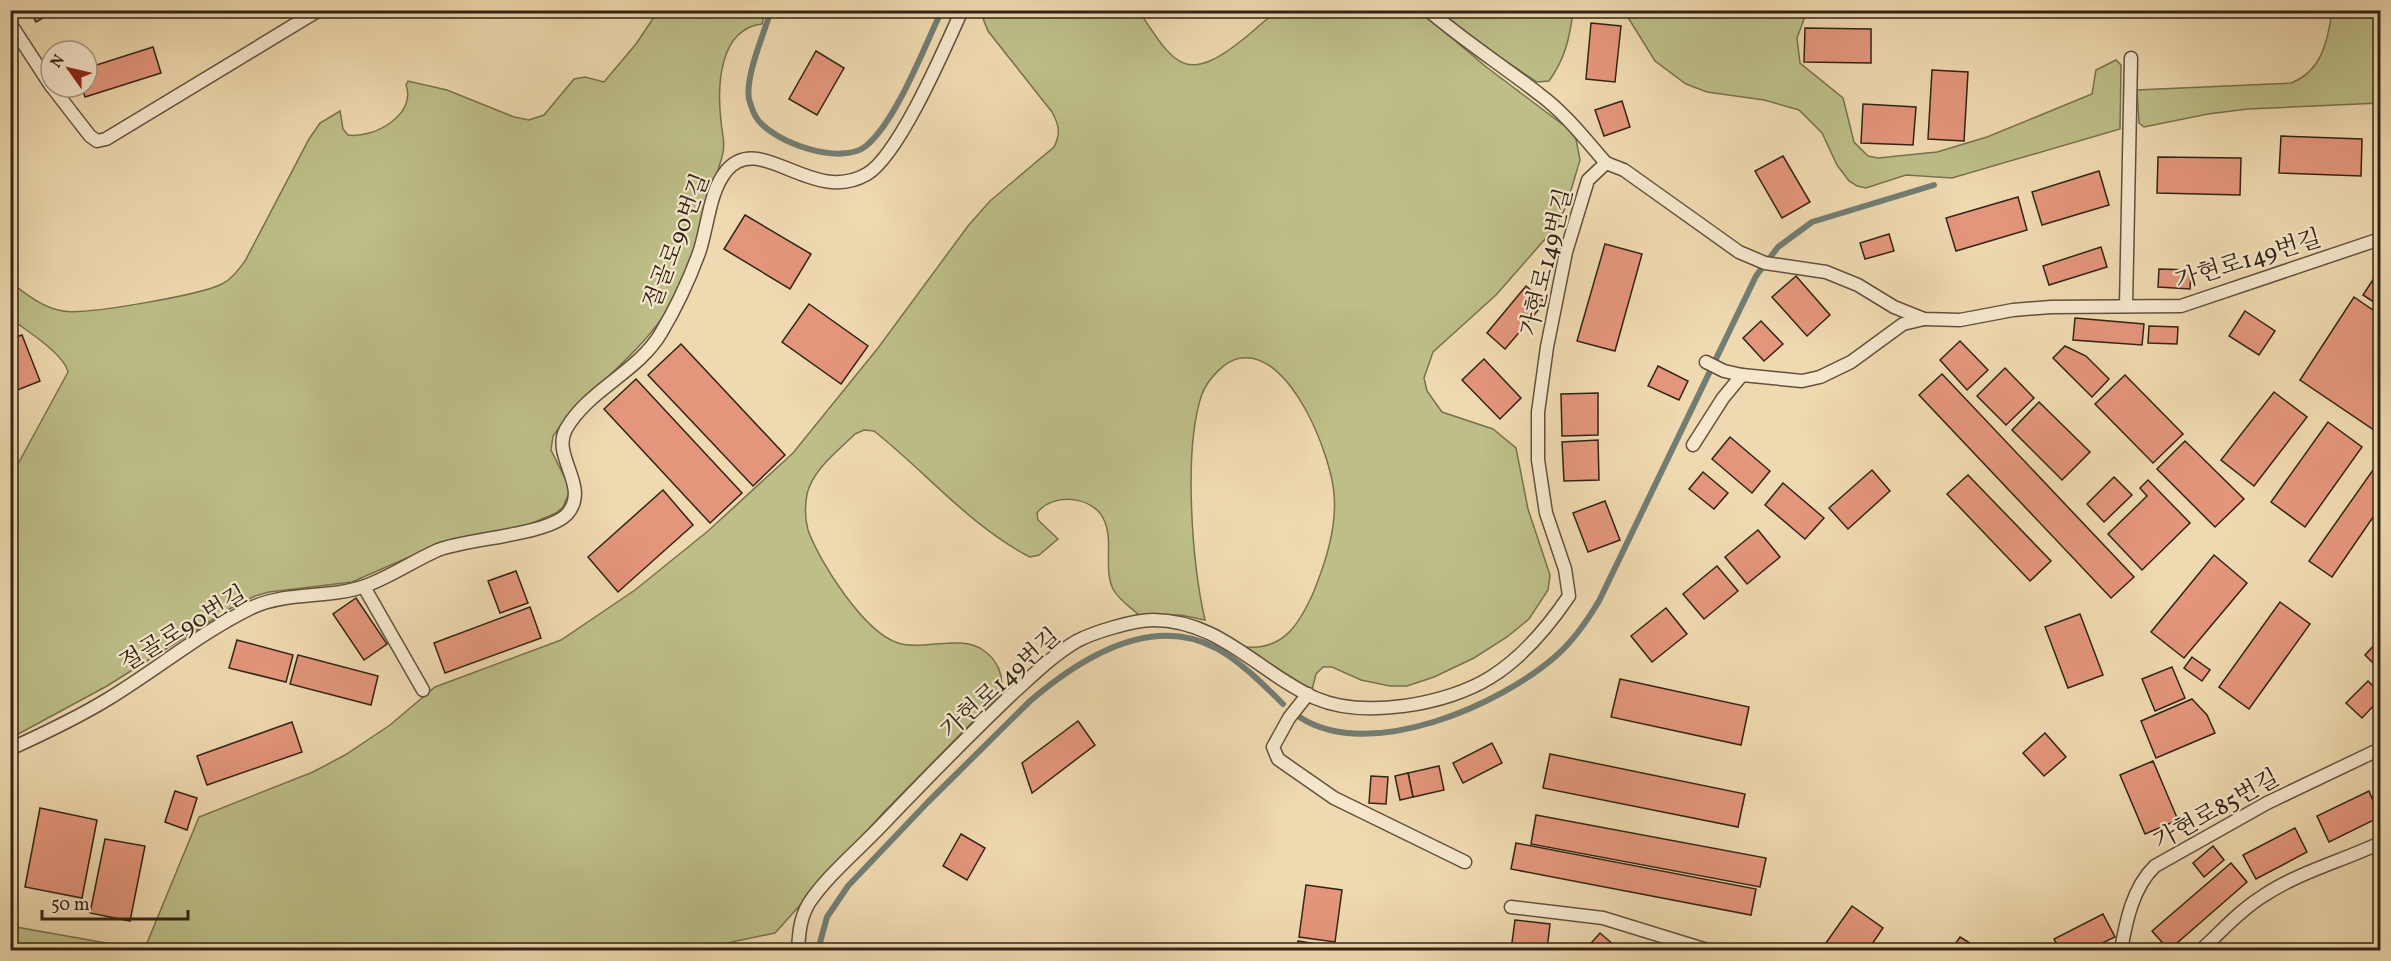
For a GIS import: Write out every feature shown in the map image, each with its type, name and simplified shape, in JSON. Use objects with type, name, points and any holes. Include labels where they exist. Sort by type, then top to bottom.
[{"type":"lane","points":[[61,99],[90,136],[97,141],[106,139],[319,10]]},
{"type":"lane","name":"절골로90번길","points":[[10,749],[108,699],[151,669],[254,606],[364,586],[440,550],[478,538],[531,531],[555,523],[568,514],[575,500],[574,481],[561,442],[566,429],[584,407],[653,346],[662,333],[699,252],[717,189],[725,172],[737,160],[749,156],[826,182],[852,181],[870,172],[887,154],[907,121],[962,10]]},
{"type":"lane","points":[[1428,10],[1465,42],[1540,94],[1574,126],[1606,163]]},
{"type":"lane","points":[[10,23],[39,68]]},
{"type":"lane","points":[[2126,306],[2131,58]]},
{"type":"lane","name":"가현로149번길","points":[[798,951],[801,921],[810,902],[845,863],[990,715],[1041,668],[1078,641],[1152,620],[1190,624],[1224,638],[1308,694],[1347,708],[1384,710],[1445,696],[1490,678],[1521,654],[1548,626],[1569,596],[1565,569],[1546,513],[1538,460],[1538,412],[1547,346],[1566,252],[1588,180],[1606,163],[1623,170],[1739,252],[1766,263],[1826,272],[1858,285],[1894,307],[1924,319],[1960,320],[2013,310],[2181,306],[2380,239]]},
{"type":"lane","points":[[1706,362],[1724,371],[1742,375],[1802,381],[1820,377],[1851,362],[1903,324],[1924,319]]},
{"type":"lane","points":[[1693,445],[1723,398],[1742,375]]},
{"type":"lane","points":[[364,586],[423,690]]},
{"type":"lane","points":[[1308,694],[1277,736],[1273,747],[1278,759],[1334,798],[1465,862]]},
{"type":"lane","name":"가현로85번길","points":[[2121,951],[2134,896],[2146,874],[2155,866],[2267,803],[2380,749]]},
{"type":"lane","points":[[2200,951],[2236,915],[2263,896],[2288,882],[2380,843]]},
{"type":"lane","points":[[1512,907],[1603,918],[1707,951]]},
{"type":"green space","points":[[1322,9],[1420,11],[1485,66],[1566,127],[1576,139],[1580,160],[1566,207],[1553,230],[1496,295],[1433,352],[1424,378],[1427,391],[1442,412],[1493,429],[1516,448],[1528,509],[1550,575],[1548,590],[1529,619],[1507,637],[1474,658],[1434,677],[1407,686],[1390,686],[1361,680],[1332,667],[1323,667],[1316,674],[1312,690],[1285,678],[1260,661],[1247,647],[1260,647],[1281,639],[1296,624],[1309,603],[1326,556],[1332,531],[1334,494],[1325,455],[1305,409],[1292,388],[1276,371],[1259,360],[1241,358],[1229,362],[1218,371],[1208,382],[1202,394],[1196,417],[1191,475],[1193,538],[1205,620],[1180,615],[1139,615],[1121,600],[1110,581],[1107,528],[1099,512],[1091,506],[1082,502],[1062,500],[1044,506],[1037,513],[1038,520],[1058,539],[1039,555],[1030,557],[1008,545],[968,515],[874,431],[864,430],[855,434],[827,461],[815,476],[807,494],[808,530],[822,560],[858,611],[885,636],[908,645],[964,643],[983,650],[993,659],[999,669],[1002,681],[1000,694],[883,813],[775,933],[694,950],[11,950],[10,926],[140,949],[147,943],[199,817],[313,772],[345,755],[390,725],[435,687],[561,640],[635,590],[708,531],[793,453],[878,348],[968,226],[990,201],[1054,147],[1058,129],[1052,112],[988,31],[980,11],[1139,11],[1162,45],[1173,56],[1184,63],[1195,65],[1226,52],[1279,11]]},
{"type":"green space","points":[[658,11],[765,11],[762,24],[748,28],[737,36],[724,61],[720,92],[723,152],[703,224],[678,291],[653,330],[641,344],[576,408],[553,436],[551,450],[569,486],[569,493],[563,507],[556,513],[528,525],[448,540],[352,582],[269,592],[255,596],[231,608],[107,686],[11,738],[11,477],[68,372],[52,350],[11,319],[11,283],[35,300],[63,311],[118,307],[191,293],[222,284],[232,277],[245,261],[309,139],[320,123],[340,111],[343,129],[348,135],[369,133],[380,129],[399,115],[405,106],[408,81],[447,90],[514,117],[529,120],[544,115],[574,79],[585,77],[604,82],[636,44]]},
{"type":"green space","points":[[1439,11],[1573,11],[1568,39],[1559,64],[1549,81],[1537,82],[1486,48]]},
{"type":"green space","points":[[1624,11],[1807,11],[1797,38],[1800,63],[1843,98],[1854,142],[1868,156],[1878,158],[1937,152],[1987,137],[2092,94],[2096,70],[2116,60],[2121,65],[2120,129],[1952,178],[1906,175],[1866,188],[1857,186],[1849,181],[1837,165],[1822,133],[1799,110],[1764,100],[1707,92],[1686,84],[1655,61]]},
{"type":"green space","points":[[2332,11],[2380,11],[2380,103],[2248,109],[2208,114],[2144,127],[2139,123],[2137,90],[2291,83],[2301,78],[2317,63],[2322,53]]},
{"type":"building","points":[[29,10],[57,10],[36,22]]},
{"type":"building","points":[[1850,10],[1927,10],[1927,13]]},
{"type":"building","points":[[1941,10],[2013,10],[2013,13],[1941,13]]},
{"type":"building","points":[[1591,23],[1621,26],[1615,82],[1586,79]]},
{"type":"building","points":[[1805,28],[1871,29],[1871,63],[1804,62]]},
{"type":"building","points":[[153,47],[161,73],[99,93],[99,64]]},
{"type":"building","points":[[816,51],[844,68],[817,115],[789,99]]},
{"type":"building","points":[[1932,70],[1968,72],[1964,141],[1928,139]]},
{"type":"building","points":[[1622,101],[1630,127],[1604,136],[1595,110]]},
{"type":"building","points":[[1863,104],[1916,107],[1913,145],[1861,143]]},
{"type":"building","points":[[2281,136],[2362,139],[2361,176],[2279,173]]},
{"type":"building","points":[[1783,156],[1810,202],[1782,218],[1755,171]]},
{"type":"building","points":[[2158,157],[2241,158],[2240,195],[2157,193]]},
{"type":"building","points":[[2099,171],[2109,205],[2042,225],[2032,192]]},
{"type":"building","points":[[2018,197],[2027,230],[1956,251],[1946,218]]},
{"type":"building","points":[[745,215],[811,254],[790,289],[724,249]]},
{"type":"building","points":[[1889,234],[1894,251],[1865,259],[1860,243]]},
{"type":"building","points":[[1605,244],[1642,254],[1615,351],[1577,341]]},
{"type":"building","points":[[2101,247],[2107,267],[2049,285],[2043,266]]},
{"type":"building","points":[[2159,269],[2191,270],[2190,289],[2158,287]]},
{"type":"building","points":[[2378,272],[2380,274],[2380,306],[2363,295]]},
{"type":"building","points":[[1796,276],[1830,315],[1807,336],[1772,297]]},
{"type":"building","points":[[1526,286],[1545,302],[1505,349],[1487,333]]},
{"type":"building","points":[[2354,297],[2380,315],[2380,434],[2300,380]]},
{"type":"building","points":[[809,304],[868,346],[841,384],[782,342]]},
{"type":"building","points":[[2245,311],[2275,331],[2259,355],[2229,336]]},
{"type":"building","points":[[2075,318],[2144,324],[2142,345],[2073,340]]},
{"type":"building","points":[[1761,321],[1783,344],[1764,361],[1743,338]]},
{"type":"building","points":[[2149,326],[2178,327],[2177,344],[2148,343]]},
{"type":"building","points":[[22,335],[40,381],[10,393],[10,339]]},
{"type":"building","points":[[1960,341],[1988,370],[1967,390],[1940,360]]},
{"type":"building","points":[[681,344],[785,455],[753,486],[648,375]]},
{"type":"building","points":[[2065,346],[2086,356],[2109,379],[2092,397],[2053,358]]},
{"type":"building","points":[[1484,359],[1521,398],[1500,419],[1462,380]]},
{"type":"building","points":[[1658,366],[1688,381],[1679,400],[1648,386]]},
{"type":"building","points":[[2005,368],[2034,398],[2006,425],[1977,396]]},
{"type":"building","points":[[1942,374],[2134,577],[2111,598],[1919,395]]},
{"type":"building","points":[[2125,375],[2183,434],[2153,463],[2095,404]]},
{"type":"building","points":[[636,379],[742,493],[710,523],[604,409]]},
{"type":"building","points":[[2274,392],[2307,417],[2254,486],[2221,460]]},
{"type":"building","points":[[1598,393],[1598,435],[1562,436],[1561,394]]},
{"type":"building","points":[[2039,402],[2090,452],[2062,480],[2012,430]]},
{"type":"building","points":[[2328,422],[2362,447],[2305,527],[2271,502]]},
{"type":"building","points":[[1730,437],[1770,471],[1752,493],[1712,459]]},
{"type":"building","points":[[1598,440],[1599,480],[1564,481],[1562,442]]},
{"type":"building","points":[[2185,441],[2244,499],[2215,527],[2157,469]]},
{"type":"building","points":[[2380,460],[2380,507],[2332,577],[2309,561]]},
{"type":"building","points":[[1872,470],[1890,491],[1848,529],[1829,508]]},
{"type":"building","points":[[1703,472],[1728,493],[1714,509],[1689,489]]},
{"type":"building","points":[[1968,475],[2051,561],[2030,581],[1947,494]]},
{"type":"building","points":[[2114,477],[2132,495],[2104,522],[2087,504]]},
{"type":"building","points":[[2148,480],[2190,523],[2142,570],[2108,534],[2147,496],[2140,488]]},
{"type":"building","points":[[1783,483],[1824,518],[1805,539],[1765,505]]},
{"type":"building","points":[[663,490],[693,525],[618,592],[588,557]]},
{"type":"building","points":[[1605,501],[1620,540],[1588,552],[1573,513]]},
{"type":"building","points":[[1758,530],[1780,557],[1747,584],[1725,557]]},
{"type":"building","points":[[2214,555],[2247,583],[2184,658],[2151,632]]},
{"type":"building","points":[[1717,566],[1738,591],[1704,619],[1683,594]]},
{"type":"building","points":[[516,571],[528,603],[500,613],[488,581]]},
{"type":"building","points":[[356,598],[387,644],[364,660],[333,614]]},
{"type":"building","points":[[2280,602],[2310,624],[2249,709],[2219,687]]},
{"type":"building","points":[[530,607],[541,638],[445,673],[434,643]]},
{"type":"building","points":[[1666,608],[1687,634],[1652,662],[1631,636]]},
{"type":"building","points":[[2080,614],[2103,675],[2068,688],[2045,627]]},
{"type":"building","points":[[2380,639],[2380,670],[2365,655]]},
{"type":"building","points":[[237,640],[293,655],[286,682],[229,668]]},
{"type":"building","points":[[298,655],[378,676],[371,705],[290,684]]},
{"type":"building","points":[[2192,657],[2210,670],[2202,681],[2184,668]]},
{"type":"building","points":[[2172,667],[2185,698],[2155,711],[2142,679]]},
{"type":"building","points":[[1620,679],[1749,707],[1741,745],[1611,717]]},
{"type":"building","points":[[2368,681],[2380,693],[2380,699],[2362,718],[2346,703]]},
{"type":"building","points":[[2192,699],[2207,715],[2215,733],[2156,758],[2141,721]]},
{"type":"building","points":[[1078,721],[1095,745],[1032,793],[1022,763]]},
{"type":"building","points":[[292,722],[302,752],[207,785],[197,756]]},
{"type":"building","points":[[2045,733],[2066,757],[2044,776],[2023,753]]},
{"type":"building","points":[[1492,743],[1502,763],[1463,783],[1453,763]]},
{"type":"building","points":[[1550,754],[1745,794],[1738,827],[1543,788]]},
{"type":"building","points":[[2153,761],[2178,820],[2145,834],[2120,775]]},
{"type":"building","points":[[1439,766],[1444,790],[1413,797],[1408,773]]},
{"type":"building","points":[[1408,773],[1413,797],[1400,800],[1395,776]]},
{"type":"building","points":[[1371,776],[1388,777],[1386,804],[1369,803]]},
{"type":"building","points":[[175,791],[197,798],[187,830],[165,822]]},
{"type":"building","points":[[2369,791],[2380,817],[2329,842],[2317,816]]},
{"type":"building","points":[[40,808],[97,820],[82,898],[25,887]]},
{"type":"building","points":[[1536,815],[1766,858],[1760,887],[1531,844]]},
{"type":"building","points":[[2295,828],[2307,852],[2256,879],[2243,855]]},
{"type":"building","points":[[961,834],[985,848],[967,880],[943,866]]},
{"type":"building","points":[[105,839],[145,846],[130,921],[90,913]]},
{"type":"building","points":[[1516,843],[1756,889],[1751,915],[1511,869]]},
{"type":"building","points":[[2213,846],[2224,860],[2204,877],[2193,863]]},
{"type":"building","points":[[2231,863],[2247,882],[2169,950],[2152,931]]},
{"type":"building","points":[[1306,885],[1342,890],[1335,942],[1299,937]]},
{"type":"building","points":[[1852,906],[1883,928],[1868,950],[1821,950]]},
{"type":"building","points":[[2103,914],[2115,937],[2088,950],[2060,950],[2054,939]]},
{"type":"building","points":[[1515,920],[1550,924],[1547,950],[1511,950]]},
{"type":"building","points":[[1600,933],[1615,946],[1611,950],[1585,950]]},
{"type":"building","points":[[1960,937],[1981,950],[1951,950]]},
{"type":"building","points":[[1298,941],[1336,947],[1335,950],[1296,950]]},
{"type":"waterway","points":[[771,10],[750,79],[749,99],[753,113],[767,129],[793,144],[826,153],[841,154],[855,152],[866,146],[888,119],[909,82],[942,10]]},
{"type":"waterway","points":[[1301,718],[1330,730],[1363,734],[1398,731],[1434,722],[1470,709],[1533,674],[1557,655],[1580,630],[1599,601],[1756,276],[1778,247],[1812,222],[1934,185]]},
{"type":"waterway","points":[[818,950],[827,917],[848,886],[928,802],[1030,701],[1070,670],[1093,657],[1141,638],[1166,636],[1191,639],[1216,648],[1234,660],[1283,704]]}]
